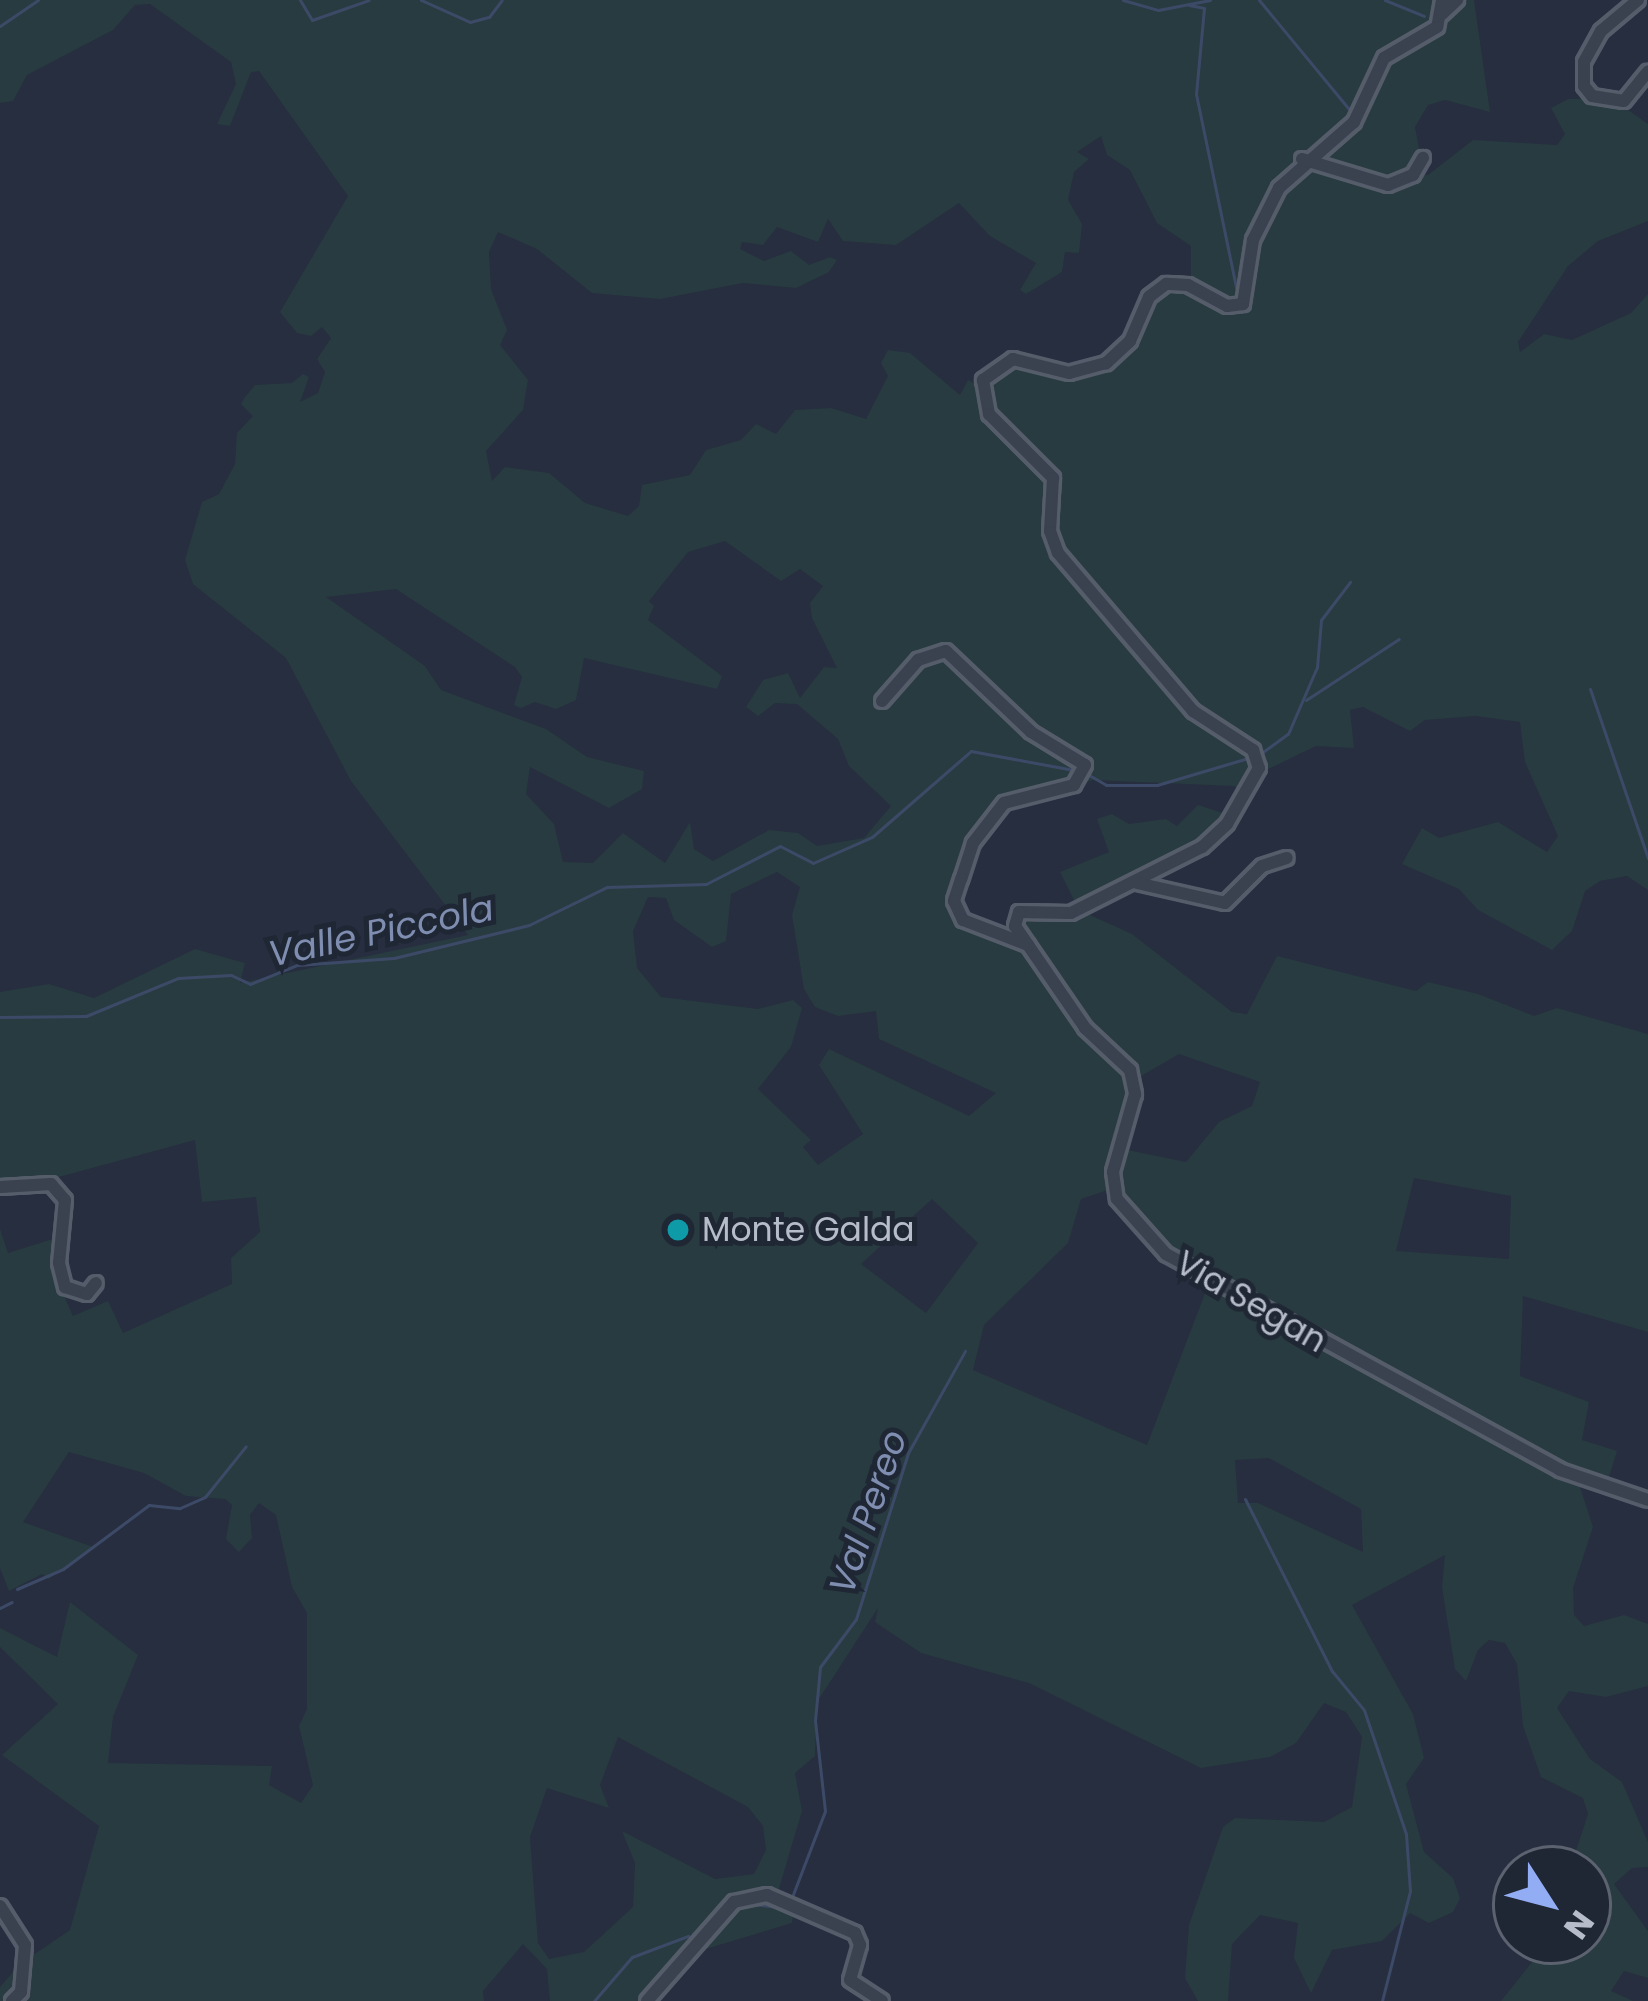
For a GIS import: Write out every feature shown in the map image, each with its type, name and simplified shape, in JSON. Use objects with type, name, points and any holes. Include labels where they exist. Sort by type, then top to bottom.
[{"type":"street","points":[[1028,945],[1015,926],[1019,911],[1072,913],[1137,883],[1228,824],[1258,768],[1253,750],[1193,711],[1058,554],[1050,531],[1053,478],[988,414],[983,380],[1013,359],[1069,373],[1106,363],[1130,341],[1149,297],[1166,284],[1188,285],[1227,306],[1243,304],[1253,240],[1302,159],[1354,122],[1384,58],[1437,27],[1442,7],[1457,0]]},
{"type":"street","points":[[1638,0],[1600,31],[1584,62],[1584,86],[1592,95],[1624,100],[1648,71]]},
{"type":"street","points":[[1302,159],[1388,184],[1413,175],[1424,158]]},
{"type":"street","points":[[882,701],[917,659],[946,651],[1031,732],[1085,765],[1074,785],[1004,803],[974,843],[954,901],[963,920],[1028,945]]},
{"type":"street","points":[[1137,883],[1225,903],[1262,866],[1287,858]]},
{"type":"street","name":"Via Segan","points":[[1028,945],[1085,1028],[1130,1070],[1136,1094],[1113,1172],[1117,1199],[1166,1254],[1560,1470],[1648,1500]]},
{"type":"street","points":[[0,1187],[51,1184],[65,1200],[58,1264],[65,1287],[87,1294],[96,1283]]},
{"type":"street","points":[[647,2001],[734,1902],[767,1895],[855,1934],[860,1945],[850,1980],[882,2001]]},
{"type":"street","points":[[0,1906],[26,1945],[21,1992],[11,2001]]},
{"type":"green space","points":[[0,0],[1474,0],[1490,112],[1445,100],[1428,105],[1415,127],[1419,148],[1407,176],[1428,175],[1473,140],[1557,145],[1565,134],[1551,108],[1568,99],[1611,98],[1648,124],[1648,221],[1598,241],[1568,266],[1518,342],[1520,352],[1544,334],[1572,340],[1631,313],[1648,294],[1648,890],[1627,876],[1600,881],[1585,891],[1572,931],[1552,950],[1478,910],[1459,889],[1402,864],[1422,828],[1439,838],[1498,822],[1547,852],[1558,836],[1525,762],[1520,722],[1476,716],[1425,720],[1410,731],[1363,707],[1350,710],[1354,748],[1316,746],[1258,774],[1247,793],[1234,786],[1093,780],[1005,807],[961,886],[962,913],[1023,946],[1019,914],[1079,910],[1060,872],[1109,852],[1097,819],[1112,814],[1129,824],[1166,819],[1177,826],[1198,805],[1232,816],[1205,844],[1081,911],[1132,934],[1232,1012],[1247,1014],[1277,956],[1416,991],[1428,982],[1478,994],[1534,1016],[1557,1008],[1648,1034],[1648,1332],[1523,1296],[1520,1376],[1589,1402],[1582,1440],[1617,1451],[1605,1490],[1578,1481],[1593,1527],[1573,1588],[1574,1615],[1584,1626],[1624,1615],[1648,1624],[1648,1686],[1606,1697],[1569,1691],[1557,1708],[1590,1759],[1622,1782],[1648,1842],[1648,1867],[1632,1868],[1614,1884],[1648,1931],[1648,1978],[1624,1971],[1611,1991],[1633,2001],[1501,2001],[1530,1965],[1612,1965],[1612,1845],[1578,1845],[1588,1814],[1583,1798],[1541,1777],[1523,1726],[1517,1664],[1505,1643],[1489,1640],[1478,1650],[1466,1681],[1455,1669],[1442,1587],[1445,1555],[1352,1605],[1413,1714],[1424,1758],[1406,1784],[1424,1852],[1453,1878],[1460,1898],[1453,1912],[1429,1923],[1410,1913],[1382,1941],[1332,1950],[1311,1993],[1294,1958],[1298,1923],[1260,1915],[1232,1944],[1228,2001],[1198,2001],[1185,1978],[1189,1925],[1223,1827],[1235,1818],[1324,1822],[1352,1807],[1362,1737],[1346,1712],[1324,1703],[1296,1743],[1270,1757],[1201,1768],[1029,1683],[921,1653],[875,1622],[878,1608],[817,1702],[815,1756],[795,1773],[802,1811],[775,1902],[794,1908],[792,1923],[699,1951],[658,2001],[550,2001],[547,1969],[523,1944],[483,1991],[484,2001],[0,2001],[0,1987],[20,1964],[70,1930],[99,1826],[2,1755],[58,1704],[0,1647],[0,1628],[57,1657],[70,1602],[138,1655],[113,1717],[108,1763],[272,1766],[269,1785],[301,1803],[313,1785],[299,1726],[307,1709],[307,1613],[292,1587],[276,1515],[259,1503],[250,1515],[252,1538],[239,1552],[226,1539],[232,1505],[225,1499],[186,1496],[144,1473],[69,1452],[23,1522],[93,1547],[49,1579],[42,1574],[9,1591],[0,1568],[0,1229],[8,1253],[56,1238],[54,1273],[73,1316],[108,1301],[123,1333],[232,1284],[231,1258],[260,1232],[256,1197],[202,1202],[195,1140],[0,1193],[0,992],[49,984],[94,998],[195,949],[245,963],[240,983],[468,935],[351,781],[286,658],[193,584],[185,560],[202,502],[219,494],[235,464],[237,433],[253,416],[241,404],[245,397],[255,385],[292,383],[303,374],[309,377],[300,402],[318,393],[325,372],[317,359],[331,338],[322,327],[311,336],[297,333],[280,312],[348,196],[259,71],[251,72],[230,126],[217,124],[236,84],[231,62],[150,4],[135,5],[113,30],[27,75],[13,101],[0,103]],"holes":[[[1101,136],[1107,155],[1130,170],[1157,223],[1191,246],[1191,285],[1154,288],[1127,343],[1091,368],[1065,373],[1011,359],[981,387],[968,380],[960,395],[910,353],[888,350],[881,363],[888,376],[866,419],[831,408],[795,410],[776,434],[756,424],[741,440],[706,450],[690,475],[642,485],[639,506],[628,516],[585,503],[549,473],[505,467],[492,481],[486,451],[523,410],[528,380],[500,345],[507,330],[491,289],[489,252],[498,232],[537,249],[592,293],[660,299],[743,283],[796,288],[829,272],[837,260],[830,257],[809,265],[791,251],[764,261],[740,249],[742,242],[763,245],[777,227],[818,242],[828,219],[843,241],[896,245],[959,203],[990,236],[1036,263],[1020,290],[1026,294],[1062,272],[1065,252],[1079,253],[1082,224],[1068,200],[1074,172],[1089,159],[1077,152]],[[725,541],[781,581],[800,569],[823,586],[810,603],[812,618],[837,668],[824,667],[800,698],[788,673],[763,680],[746,707],[758,716],[775,703],[797,704],[838,739],[849,766],[891,806],[864,838],[817,846],[798,833],[769,830],[713,861],[694,849],[690,822],[665,863],[623,833],[593,863],[563,862],[554,824],[526,794],[530,767],[609,808],[642,789],[644,771],[587,757],[546,729],[441,690],[425,666],[326,597],[396,589],[515,667],[522,677],[514,705],[521,708],[535,702],[556,709],[576,700],[584,658],[717,689],[722,676],[648,620],[654,606],[649,601],[688,552]],[[777,872],[800,887],[792,915],[804,989],[815,1007],[838,1016],[876,1011],[879,1039],[996,1093],[969,1116],[829,1049],[819,1065],[863,1134],[818,1165],[803,1147],[811,1140],[758,1089],[791,1047],[802,1008],[793,1000],[758,1009],[661,997],[637,968],[633,931],[648,897],[666,898],[674,920],[712,947],[726,941],[731,894]],[[1179,1054],[1260,1082],[1252,1106],[1219,1122],[1186,1162],[1118,1148],[1136,1079]],[[1414,1178],[1511,1196],[1509,1259],[1396,1251]],[[1114,1188],[1155,1244],[1209,1283],[1147,1445],[973,1370],[984,1325],[1068,1243],[1081,1199]],[[932,1199],[978,1243],[926,1313],[861,1264]],[[1269,1458],[1361,1509],[1363,1552],[1258,1503],[1238,1503],[1235,1460]],[[618,1737],[748,1807],[763,1826],[766,1850],[754,1874],[715,1879],[622,1831],[635,1863],[633,1907],[584,1952],[549,1959],[538,1943],[530,1837],[547,1788],[609,1808],[600,1785]]]},
{"type":"waterway","points":[[0,26],[38,0]]},
{"type":"waterway","points":[[300,0],[312,20],[369,0]]},
{"type":"waterway","points":[[421,0],[470,22],[489,17],[502,0]]},
{"type":"waterway","points":[[1123,0],[1158,10],[1210,0]]},
{"type":"waterway","points":[[1259,0],[1348,108]]},
{"type":"waterway","points":[[1385,0],[1424,16]]},
{"type":"waterway","points":[[1189,5],[1204,8],[1196,94],[1238,297]]},
{"type":"waterway","name":"Valle Piccola","points":[[1260,754],[1288,734],[1317,667],[1321,620],[1350,582]]},
{"type":"waterway","points":[[1306,700],[1399,639]]},
{"type":"waterway","points":[[1590,689],[1648,858]]},
{"type":"waterway","name":"Valle Piccola","points":[[0,1017],[86,1016],[178,978],[231,975],[250,984],[297,965],[394,958],[529,925],[607,887],[706,884],[780,846],[813,863],[872,837],[971,751],[1079,771]]},
{"type":"waterway","name":"Valle Piccola","points":[[1089,775],[1106,785],[1157,785],[1248,758]]},
{"type":"waterway","name":"Val Pereo","points":[[792,1897],[825,1811],[815,1721],[820,1667],[856,1619],[908,1453],[965,1351]]},
{"type":"waterway","points":[[17,1589],[63,1569],[149,1505],[180,1508],[205,1497],[246,1446]]},
{"type":"waterway","points":[[1245,1499],[1332,1671],[1364,1710],[1406,1834],[1410,1891],[1382,2001]]},
{"type":"waterway","points":[[0,1608],[12,1602]]},
{"type":"waterway","name":"Val Pereo","points":[[754,1904],[780,1907]]},
{"type":"waterway","name":"Val Pereo","points":[[693,1934],[704,1926]]},
{"type":"waterway","name":"Val Pereo","points":[[594,2001],[632,1957],[688,1936]]},
{"type":"place","name":"Monte Galda","points":[[678,1230]]}]
